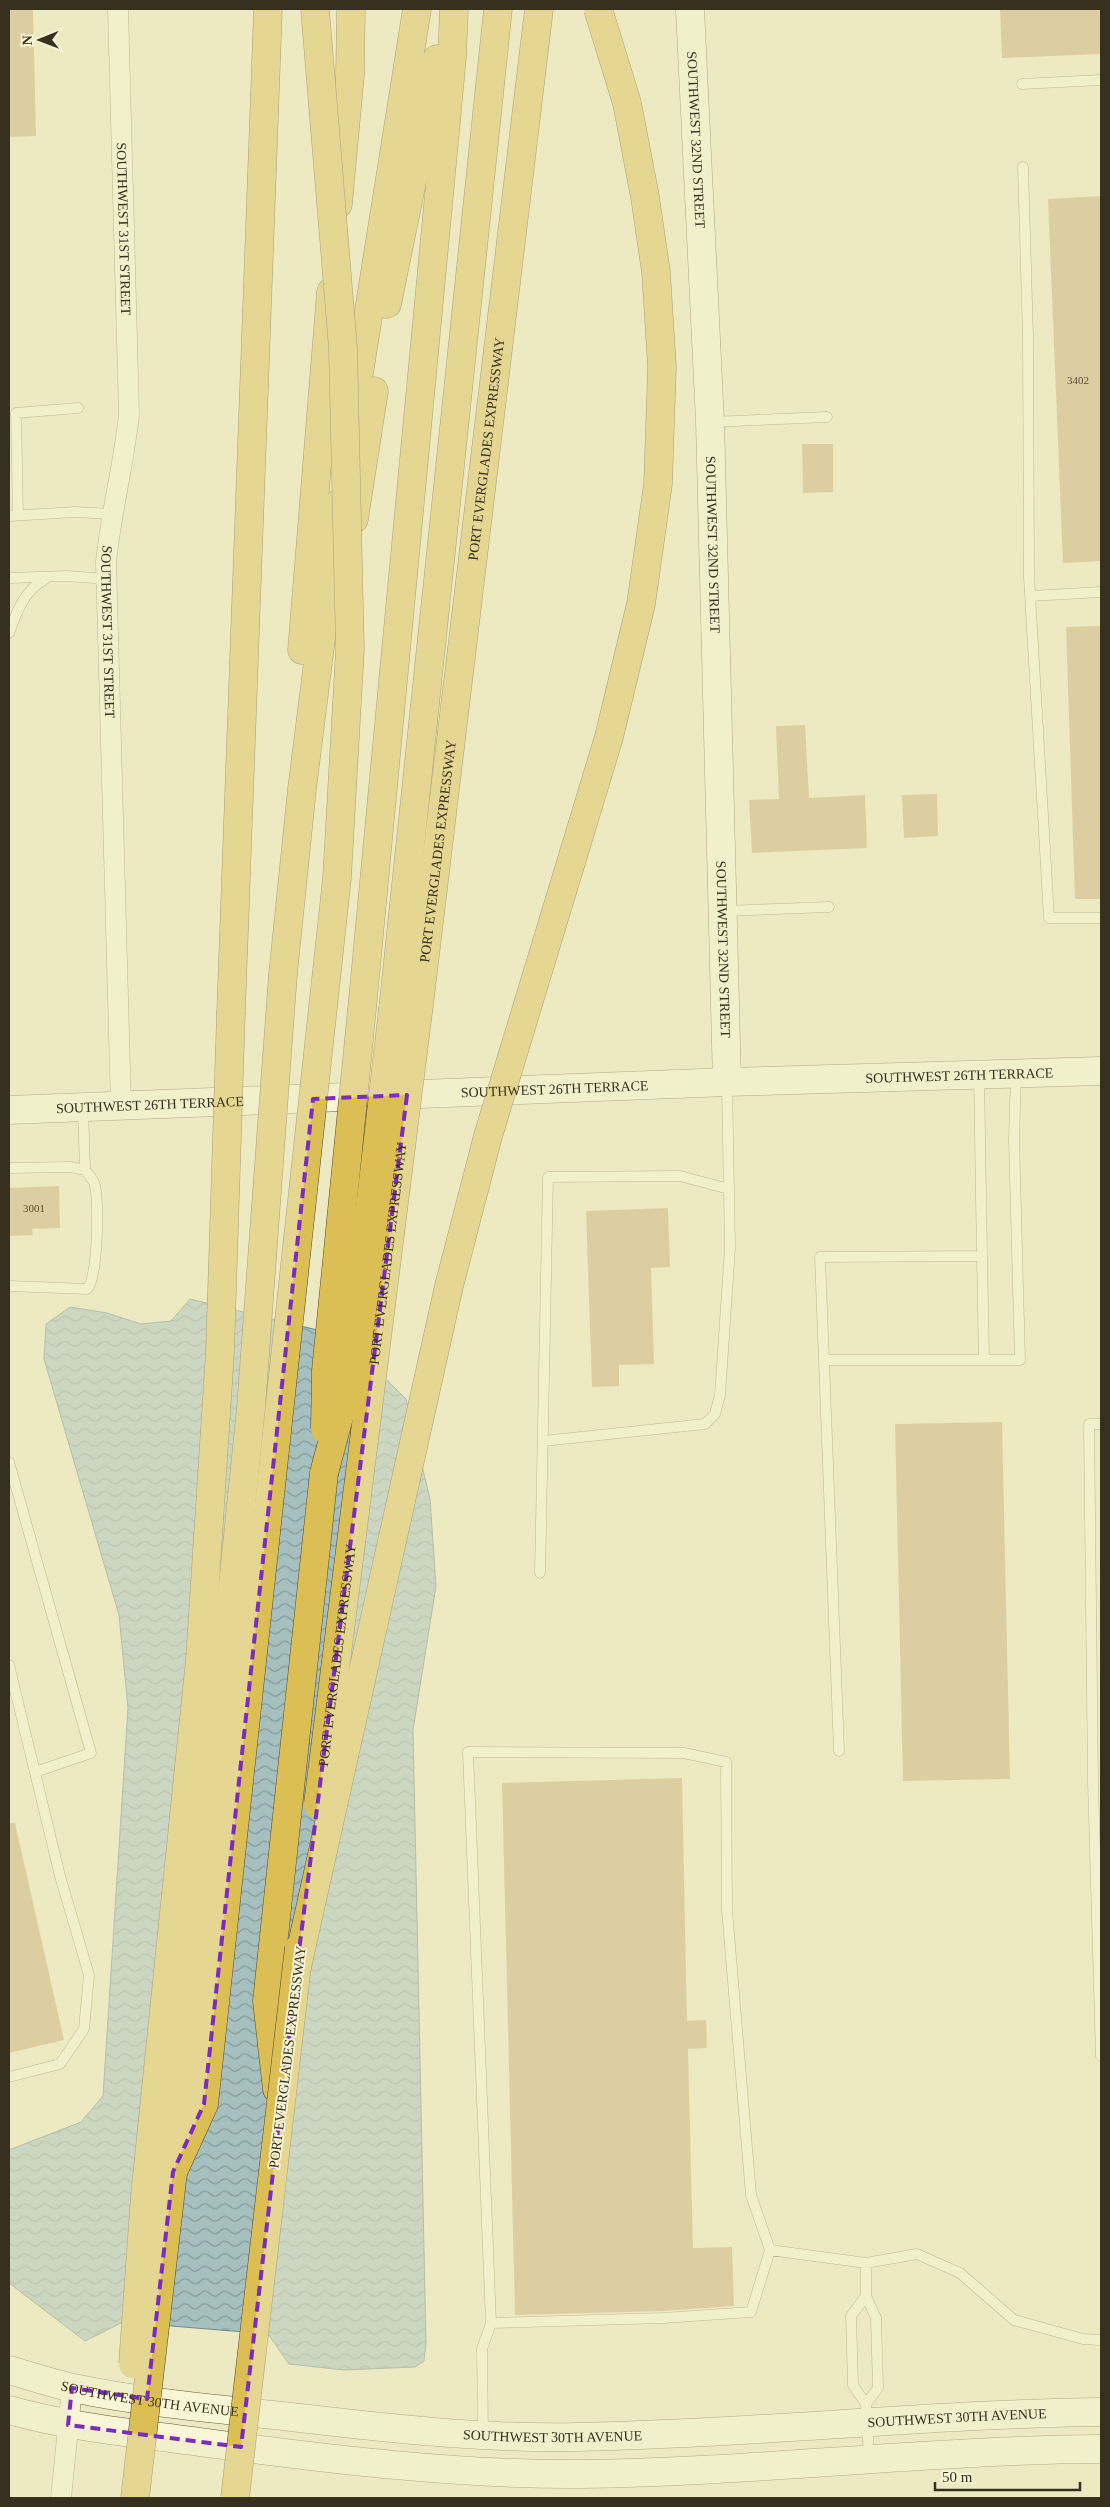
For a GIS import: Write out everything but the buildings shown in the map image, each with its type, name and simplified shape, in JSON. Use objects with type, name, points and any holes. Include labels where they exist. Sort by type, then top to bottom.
[{"type":"highway","points":[[124,2498],[145,2196],[200,1660],[220,1352],[268,9]]},
{"type":"highway","points":[[173,2172],[204,2104],[337,878],[350,649],[343,348],[315,9]]},
{"type":"highway","points":[[283,974],[288,815],[350,74],[351,9]]},
{"type":"highway","points":[[136,2498],[173,2172],[251,1408],[283,974],[302,789],[341,486],[417,9]]},
{"type":"highway","points":[[302,789],[322,731],[387,305],[447,9]]},
{"type":"highway","points":[[280,2113],[267,2001],[324,1473],[326,1371],[452,58],[454,9]]},
{"type":"highway","points":[[324,1473],[351,1372],[406,1007],[498,9]]},
{"type":"highway","points":[[297,1967],[449,1286],[491,1127],[609,737],[641,604],[658,484],[662,367],[656,272],[645,197],[627,102],[598,9]]},
{"type":"highway","name":"PORT EVERGLADES EXPRESSWAY","points":[[235,2498],[406,1007],[539,10]]},
{"type":"main road","name":"SOUTHWEST 32ND STREET","points":[[690,9],[710,422],[727,1082]]},
{"type":"main road","name":"SOUTHWEST 26TH TERRACE","points":[[9,1110],[727,1082],[1101,1071]]},
{"type":"main road","name":"SOUTHWEST 30TH AVENUE","points":[[9,2370],[72,2388],[184,2405],[430,2433],[574,2437],[644,2435],[867,2413],[963,2416],[1101,2412]]},
{"type":"main road","points":[[9,2410],[68,2425],[369,2463],[509,2472],[581,2474],[652,2472],[968,2452],[1101,2449]]},
{"type":"street","name":"SOUTHWEST 31ST STREET","points":[[118,9],[129,390],[126,442],[112,514],[106,562],[121,1107]]},
{"type":"street","points":[[61,2498],[72,2388]]},
{"type":"lane","points":[[1022,84],[1101,80]]},
{"type":"lane","points":[[1022,167],[1028,337],[1030,596],[1050,918],[1101,918]]},
{"type":"lane","points":[[78,408],[16,413],[13,516],[75,512],[112,514]]},
{"type":"lane","points":[[710,422],[827,417]]},
{"type":"lane","points":[[9,578],[67,576],[107,579]]},
{"type":"lane","points":[[9,633],[21,602],[34,585],[46,578]]},
{"type":"lane","points":[[1030,596],[1101,592]]},
{"type":"lane","points":[[723,911],[829,907]]},
{"type":"lane","points":[[824,1360],[1020,1360],[1014,1139],[1016,1074]]},
{"type":"lane","points":[[979,1075],[984,1360]]},
{"type":"lane","points":[[543,1441],[705,1424],[715,1414],[720,1395],[730,1248],[727,1082]]},
{"type":"lane","points":[[9,1286],[79,1290],[91,1286],[96,1259],[96,1187],[85,1170],[83,1108]]},
{"type":"lane","points":[[9,1168],[70,1168],[85,1170]]},
{"type":"lane","points":[[540,1573],[548,1178],[680,1176],[729,1189]]},
{"type":"lane","points":[[839,1751],[820,1258],[982,1256]]},
{"type":"lane","points":[[1101,1424],[1089,1424],[1092,1782],[1101,2056]]},
{"type":"lane","points":[[9,1462],[91,1753],[35,1772]]},
{"type":"lane","points":[[9,1664],[60,1876],[89,1975],[84,2029],[60,2064],[9,2077]]},
{"type":"lane","points":[[483,2435],[482,2348],[492,2323],[468,1752],[684,1753],[726,1762],[727,1910],[751,2195],[770,2250],[751,2312],[663,2318],[492,2323]]},
{"type":"lane","points":[[770,2250],[866,2263],[916,2254],[960,2273],[1014,2320],[1083,2339],[1101,2340]]},
{"type":"lane","points":[[866,2263],[866,2296],[876,2318],[878,2388],[867,2413]]},
{"type":"lane","points":[[866,2296],[851,2316],[853,2385],[867,2413],[869,2458]]},
{"type":"highlighted area","points":[[407,1095],[297,1967],[241,2447],[68,2425],[72,2388],[147,2399],[173,2172],[204,2104],[313,1099]]},
{"type":"water","points":[[190,1299],[342,1336],[406,1399],[430,1499],[436,1586],[413,1730],[426,2343],[424,2361],[415,2367],[344,2370],[289,2364],[268,2334],[123,2322],[85,2341],[9,2283],[9,2150],[81,2122],[103,2096],[128,1708],[119,1615],[44,1359],[46,1324],[70,1307],[107,1313],[141,1324],[171,1321]]}]
